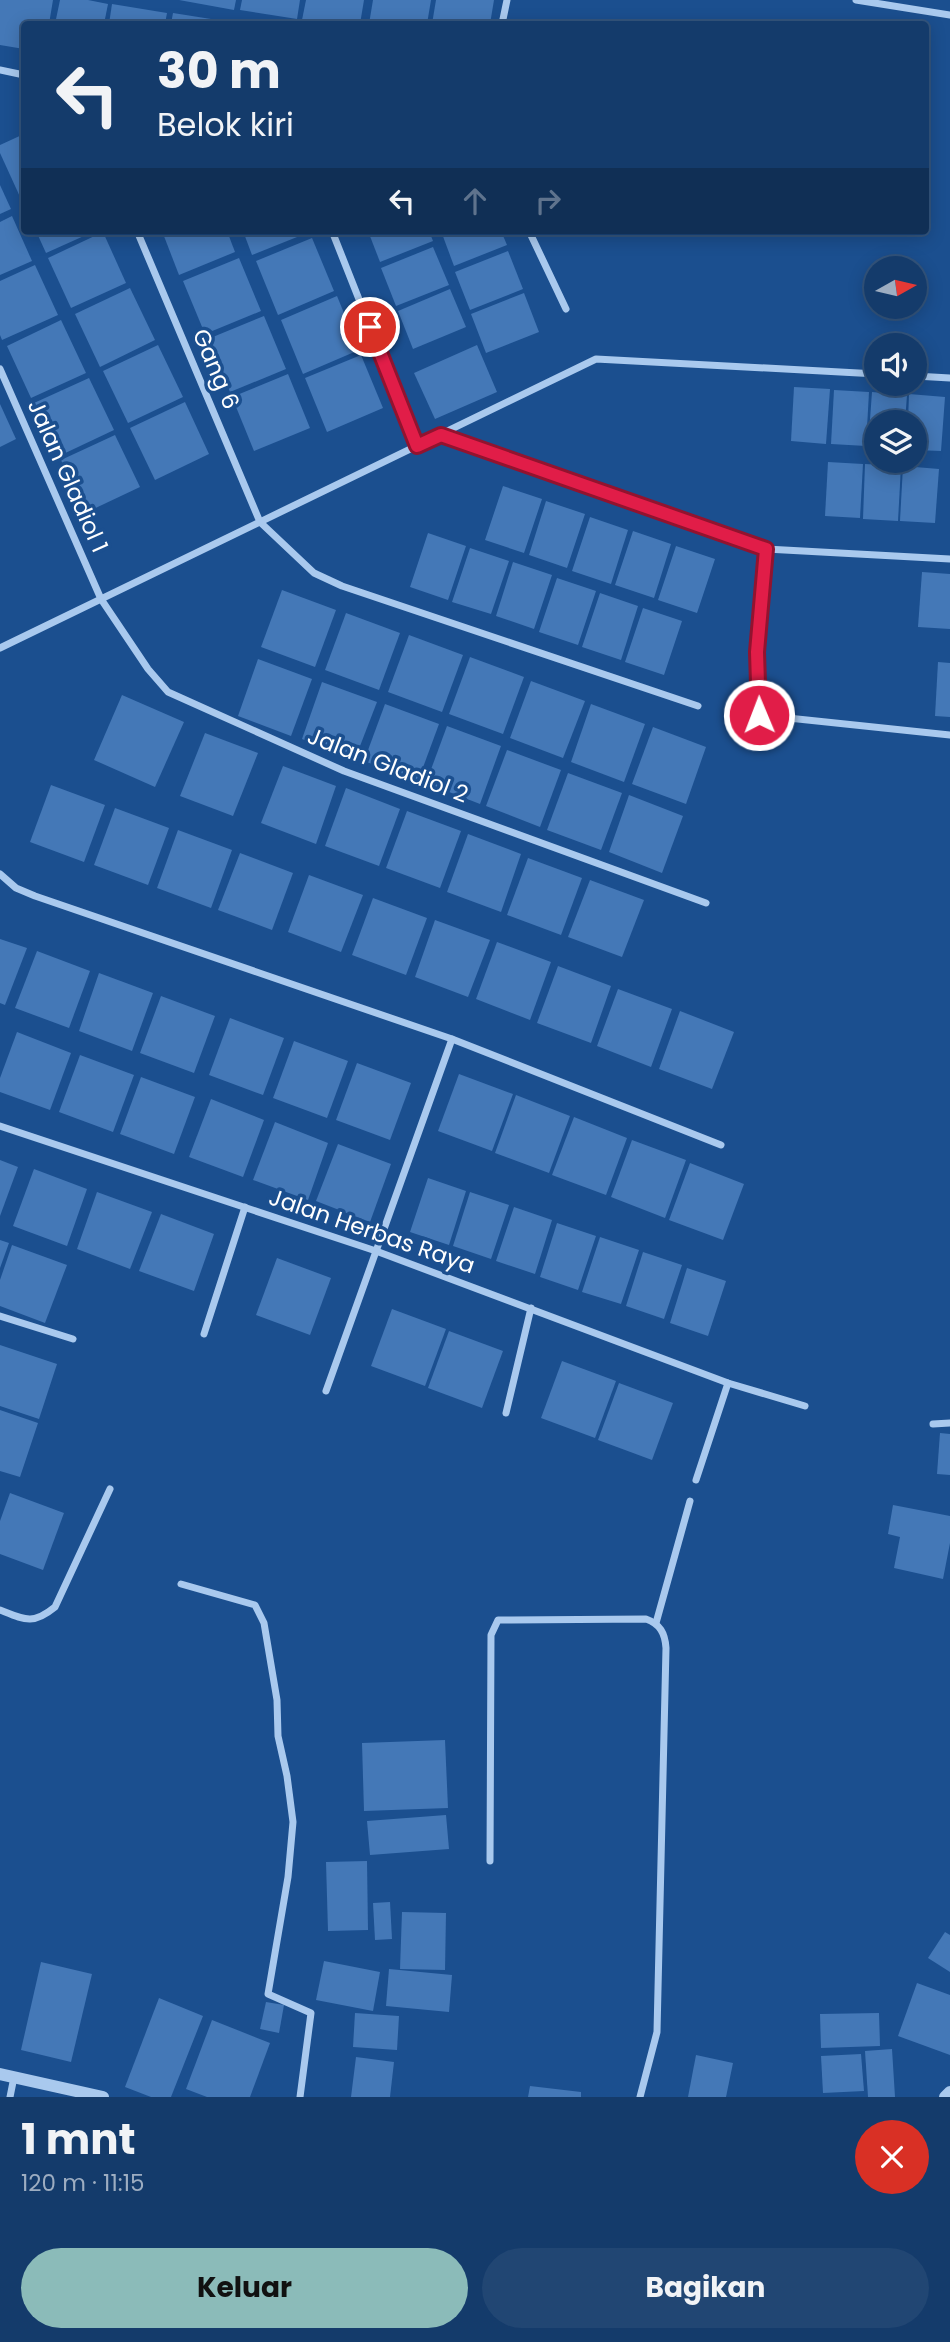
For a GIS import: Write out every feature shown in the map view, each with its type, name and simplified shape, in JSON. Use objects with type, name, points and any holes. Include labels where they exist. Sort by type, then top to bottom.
[{"type":"street","points":[[503,21],[507,0]]},
{"type":"street","points":[[856,0],[950,15]]},
{"type":"street","points":[[0,69],[21,74]]},
{"type":"street","name":"Gang 6","points":[[139,235],[260,523]]},
{"type":"street","points":[[334,235],[417,446]]},
{"type":"street","points":[[531,235],[566,309]]},
{"type":"street","points":[[0,648],[596,359],[864,373]]},
{"type":"street","name":"Jalan Gladiol 1","points":[[0,369],[101,599]]},
{"type":"street","points":[[927,377],[950,378]]},
{"type":"street","points":[[441,435],[766,549],[950,559]]},
{"type":"street","points":[[260,523],[314,572],[342,586],[698,706]]},
{"type":"street","points":[[766,549],[757,652],[759,715],[950,735]]},
{"type":"street","name":"Jalan Gladiol 2","points":[[101,599],[148,669],[174,696],[344,771],[706,903]]},
{"type":"street","points":[[0,874],[16,888],[35,896],[452,1039],[721,1144]]},
{"type":"street","points":[[326,1391],[452,1039]]},
{"type":"street","name":"Jalan Herbas Raya","points":[[0,1126],[376,1251],[729,1382],[805,1406]]},
{"type":"street","points":[[204,1334],[245,1207]]},
{"type":"street","points":[[506,1413],[531,1308]]},
{"type":"street","points":[[0,1316],[74,1339]]},
{"type":"street","points":[[696,1480],[729,1382]]},
{"type":"street","points":[[933,1424],[950,1423]]},
{"type":"street","points":[[0,1610],[23,1618],[42,1618],[55,1607],[110,1489]]},
{"type":"street","points":[[656,1623],[690,1501]]},
{"type":"street","points":[[181,1584],[256,1605],[264,1623],[277,1700],[278,1736],[293,1822],[288,1877],[268,1994],[312,2013],[300,2097]]},
{"type":"street","points":[[490,1861],[491,1635],[498,1620],[646,1619],[656,1623],[665,1637],[666,1648],[657,2032],[640,2097]]},
{"type":"street","points":[[0,2074],[103,2097]]},
{"type":"street","points":[[10,2097],[14,2077]]},
{"type":"street","points":[[945,2097],[950,2092]]},
{"type":"building","points":[[0,0],[53,0],[50,21],[21,21],[21,48],[0,45]]},
{"type":"building","points":[[60,0],[88,0],[108,4],[105,21],[56,21]]},
{"type":"building","points":[[179,0],[236,0],[234,10]]},
{"type":"building","points":[[242,0],[300,0],[297,19],[240,10]]},
{"type":"building","points":[[306,0],[364,0],[360,21],[302,20]]},
{"type":"building","points":[[373,0],[431,0],[428,21],[370,21]]},
{"type":"building","points":[[436,0],[494,0],[490,21],[432,21]]},
{"type":"building","points":[[112,4],[167,13],[166,21],[109,21]]},
{"type":"building","points":[[173,13],[224,21],[172,21]]},
{"type":"building","points":[[21,135],[21,199],[0,153],[0,145]]},
{"type":"building","points":[[0,185],[11,209],[0,214]]},
{"type":"building","points":[[12,216],[32,261],[0,275],[0,222]]},
{"type":"building","points":[[38,235],[86,235],[46,253]]},
{"type":"building","points":[[97,235],[104,235],[126,283],[71,308],[48,258]]},
{"type":"building","points":[[164,235],[229,235],[235,252],[179,275]]},
{"type":"building","points":[[244,235],[302,235],[252,255]]},
{"type":"building","points":[[370,235],[431,235],[433,241],[380,262]]},
{"type":"building","points":[[442,235],[503,235],[507,245],[454,266]]},
{"type":"building","points":[[312,238],[334,291],[278,315],[256,261]]},
{"type":"building","points":[[433,247],[449,285],[396,306],[381,268]]},
{"type":"building","points":[[508,251],[523,289],[470,310],[455,272]]},
{"type":"building","points":[[239,258],[261,311],[205,334],[183,281]]},
{"type":"building","points":[[35,265],[58,315],[2,340],[0,281]]},
{"type":"building","points":[[130,288],[155,340],[100,367],[75,314]]},
{"type":"building","points":[[450,289],[466,327],[413,349],[398,311]]},
{"type":"building","points":[[524,293],[539,332],[486,353],[471,314]]},
{"type":"building","points":[[337,296],[359,350],[303,374],[281,320]]},
{"type":"building","points":[[264,316],[286,369],[230,392],[208,339]]},
{"type":"building","points":[[61,320],[86,373],[31,398],[7,346]]},
{"type":"building","points":[[158,345],[183,397],[128,423],[103,371]]},
{"type":"building","points":[[477,345],[497,392],[435,419],[414,373]]},
{"type":"building","points":[[361,355],[383,408],[327,432],[305,378]]},
{"type":"building","points":[[288,374],[310,428],[254,451],[232,397]]},
{"type":"building","points":[[89,378],[114,430],[59,456],[34,403]]},
{"type":"building","points":[[794,387],[830,389],[826,444],[791,441]]},
{"type":"building","points":[[834,390],[864,392],[864,396],[869,396],[868,410],[864,410],[864,446],[831,444]]},
{"type":"building","points":[[872,396],[907,396],[906,410],[871,410]]},
{"type":"building","points":[[909,396],[945,397],[941,451],[927,450],[927,410],[908,410]]},
{"type":"building","points":[[185,402],[209,454],[155,480],[130,428]]},
{"type":"building","points":[[0,404],[16,439],[0,447]]},
{"type":"building","points":[[115,435],[140,487],[85,513],[61,460]]},
{"type":"building","points":[[828,462],[863,464],[860,518],[825,516]]},
{"type":"building","points":[[927,468],[939,469],[935,523],[900,521],[903,473],[927,473]]},
{"type":"building","points":[[865,473],[901,473],[898,521],[863,519]]},
{"type":"building","points":[[503,486],[542,499],[524,553],[485,540]]},
{"type":"building","points":[[546,501],[585,514],[567,568],[529,555]]},
{"type":"building","points":[[590,517],[628,530],[611,584],[572,571]]},
{"type":"building","points":[[633,531],[671,544],[654,598],[615,585]]},
{"type":"building","points":[[428,533],[466,546],[448,600],[410,587]]},
{"type":"building","points":[[676,546],[715,559],[697,613],[658,600]]},
{"type":"building","points":[[470,548],[509,561],[491,614],[452,602]]},
{"type":"building","points":[[513,562],[552,575],[534,629],[496,616]]},
{"type":"building","points":[[922,572],[950,574],[950,629],[918,627]]},
{"type":"building","points":[[557,578],[596,591],[578,645],[539,632]]},
{"type":"building","points":[[282,590],[336,610],[315,667],[261,647]]},
{"type":"building","points":[[600,593],[638,606],[621,660],[582,647]]},
{"type":"building","points":[[643,608],[682,621],[664,675],[625,662]]},
{"type":"building","points":[[346,613],[400,633],[379,690],[325,670]]},
{"type":"building","points":[[409,635],[463,655],[442,712],[388,692]]},
{"type":"building","points":[[470,657],[524,677],[503,734],[449,714]]},
{"type":"building","points":[[258,659],[312,679],[291,736],[238,716]]},
{"type":"building","points":[[938,662],[950,663],[950,717],[935,716]]},
{"type":"building","points":[[531,681],[585,701],[563,758],[510,738]]},
{"type":"building","points":[[322,682],[377,702],[355,759],[302,739]]},
{"type":"building","points":[[122,695],[184,722],[155,787],[94,760]]},
{"type":"building","points":[[385,704],[439,724],[418,781],[364,761]]},
{"type":"building","points":[[591,704],[645,724],[624,782],[571,762]]},
{"type":"building","points":[[447,726],[501,746],[480,804],[426,783]]},
{"type":"building","points":[[653,727],[706,747],[686,804],[632,784]]},
{"type":"building","points":[[205,733],[258,753],[233,816],[180,796]]},
{"type":"building","points":[[507,750],[561,770],[540,827],[486,806]]},
{"type":"building","points":[[283,766],[336,786],[316,844],[261,823]]},
{"type":"building","points":[[568,773],[622,793],[601,850],[547,830]]},
{"type":"building","points":[[51,785],[105,805],[84,862],[30,842]]},
{"type":"building","points":[[346,788],[400,809],[379,866],[325,846]]},
{"type":"building","points":[[629,795],[683,816],[662,873],[609,852]]},
{"type":"building","points":[[115,808],[169,828],[148,885],[94,865]]},
{"type":"building","points":[[407,811],[461,831],[440,888],[386,868]]},
{"type":"building","points":[[178,830],[232,850],[211,908],[157,888]]},
{"type":"building","points":[[468,834],[521,854],[501,912],[447,892]]},
{"type":"building","points":[[240,853],[293,873],[272,930],[218,910]]},
{"type":"building","points":[[528,858],[582,878],[561,935],[507,915]]},
{"type":"building","points":[[309,875],[363,895],[341,952],[288,932]]},
{"type":"building","points":[[590,880],[644,900],[622,957],[568,937]]},
{"type":"building","points":[[373,898],[427,918],[406,975],[352,955]]},
{"type":"building","points":[[435,920],[490,940],[468,997],[415,977]]},
{"type":"building","points":[[0,939],[27,948],[5,1005],[0,1003]]},
{"type":"building","points":[[497,942],[551,962],[530,1020],[476,999]]},
{"type":"building","points":[[37,951],[90,971],[69,1028],[15,1008]]},
{"type":"building","points":[[558,966],[611,986],[591,1043],[537,1023]]},
{"type":"building","points":[[99,973],[153,993],[132,1051],[79,1031]]},
{"type":"building","points":[[618,989],[672,1009],[651,1067],[597,1046]]},
{"type":"building","points":[[161,996],[215,1016],[194,1073],[140,1053]]},
{"type":"building","points":[[680,1011],[734,1032],[712,1089],[659,1069]]},
{"type":"building","points":[[230,1018],[284,1038],[263,1095],[209,1075]]},
{"type":"building","points":[[17,1032],[71,1053],[50,1110],[0,1092],[0,1078]]},
{"type":"building","points":[[294,1041],[348,1061],[327,1118],[273,1098]]},
{"type":"building","points":[[80,1055],[134,1075],[113,1132],[59,1112]]},
{"type":"building","points":[[357,1063],[411,1083],[390,1140],[336,1120]]},
{"type":"building","points":[[459,1074],[513,1094],[492,1151],[438,1131]]},
{"type":"building","points":[[141,1077],[195,1097],[174,1154],[120,1134]]},
{"type":"building","points":[[516,1095],[570,1116],[549,1173],[495,1153]]},
{"type":"building","points":[[211,1099],[264,1120],[243,1177],[189,1157]]},
{"type":"building","points":[[574,1117],[627,1138],[606,1195],[552,1175]]},
{"type":"building","points":[[275,1122],[328,1143],[308,1200],[253,1180]]},
{"type":"building","points":[[632,1140],[686,1160],[665,1218],[611,1197]]},
{"type":"building","points":[[338,1144],[391,1164],[370,1222],[316,1201]]},
{"type":"building","points":[[0,1160],[18,1167],[0,1216]]},
{"type":"building","points":[[690,1163],[744,1184],[723,1240],[669,1220]]},
{"type":"building","points":[[34,1169],[87,1189],[67,1246],[13,1226]]},
{"type":"building","points":[[428,1178],[466,1191],[449,1245],[410,1232]]},
{"type":"building","points":[[97,1192],[152,1212],[130,1269],[77,1249]]},
{"type":"building","points":[[470,1192],[509,1205],[491,1259],[453,1246]]},
{"type":"building","points":[[514,1207],[552,1220],[535,1274],[496,1261]]},
{"type":"building","points":[[161,1214],[214,1234],[194,1291],[139,1271]]},
{"type":"building","points":[[557,1223],[596,1236],[578,1290],[540,1277]]},
{"type":"building","points":[[600,1237],[639,1250],[621,1304],[582,1292]]},
{"type":"building","points":[[0,1240],[9,1243],[0,1268]]},
{"type":"building","points":[[12,1245],[67,1265],[45,1323],[0,1306],[0,1280]]},
{"type":"building","points":[[643,1252],[682,1265],[664,1319],[626,1306]]},
{"type":"building","points":[[277,1258],[331,1278],[310,1335],[256,1315]]},
{"type":"building","points":[[687,1268],[726,1281],[708,1336],[670,1323]]},
{"type":"building","points":[[392,1309],[446,1329],[425,1386],[371,1366]]},
{"type":"building","points":[[449,1331],[503,1351],[482,1408],[428,1388]]},
{"type":"building","points":[[0,1345],[57,1364],[39,1419],[0,1406]]},
{"type":"building","points":[[562,1361],[616,1381],[595,1438],[541,1418]]},
{"type":"building","points":[[619,1383],[673,1403],[652,1460],[598,1440]]},
{"type":"building","points":[[0,1410],[38,1423],[20,1477],[0,1471]]},
{"type":"building","points":[[940,1433],[950,1434],[950,1475],[937,1474]]},
{"type":"building","points":[[10,1493],[64,1513],[43,1570],[0,1554],[0,1521]]},
{"type":"building","points":[[893,1505],[950,1516],[950,1543],[943,1579],[894,1568],[900,1537],[888,1534]]},
{"type":"building","points":[[445,1740],[448,1808],[364,1811],[362,1743]]},
{"type":"building","points":[[446,1815],[449,1849],[370,1855],[367,1821]]},
{"type":"building","points":[[367,1861],[368,1930],[328,1931],[326,1862]]},
{"type":"building","points":[[390,1902],[392,1939],[375,1940],[373,1903]]},
{"type":"building","points":[[402,1912],[446,1913],[445,1970],[400,1969]]},
{"type":"building","points":[[945,1932],[950,1935],[950,1972],[928,1958]]},
{"type":"building","points":[[324,1961],[380,1972],[373,2011],[316,2000]]},
{"type":"building","points":[[41,1962],[92,1974],[71,2062],[21,2050]]},
{"type":"building","points":[[389,1969],[452,1975],[449,2012],[386,2006]]},
{"type":"building","points":[[917,1983],[950,1995],[950,2055],[898,2036]]},
{"type":"building","points":[[159,1998],[203,2016],[171,2097],[151,2097],[125,2087]]},
{"type":"building","points":[[266,2002],[284,2005],[279,2033],[260,2029]]},
{"type":"building","points":[[355,2013],[399,2016],[397,2050],[353,2047]]},
{"type":"building","points":[[879,2013],[880,2046],[821,2048],[820,2014]]},
{"type":"building","points":[[212,2020],[270,2043],[250,2097],[207,2097],[186,2089]]},
{"type":"building","points":[[892,2049],[895,2097],[868,2097],[865,2051]]},
{"type":"building","points":[[861,2054],[864,2091],[823,2093],[821,2056]]},
{"type":"building","points":[[696,2055],[733,2063],[726,2097],[688,2097]]},
{"type":"building","points":[[356,2057],[394,2062],[390,2097],[351,2097]]},
{"type":"building","points":[[530,2086],[581,2092],[581,2097],[528,2097]]},
{"type":"route","points":[[370,327],[417,446],[441,435],[766,549],[757,652],[759,715]]}]
